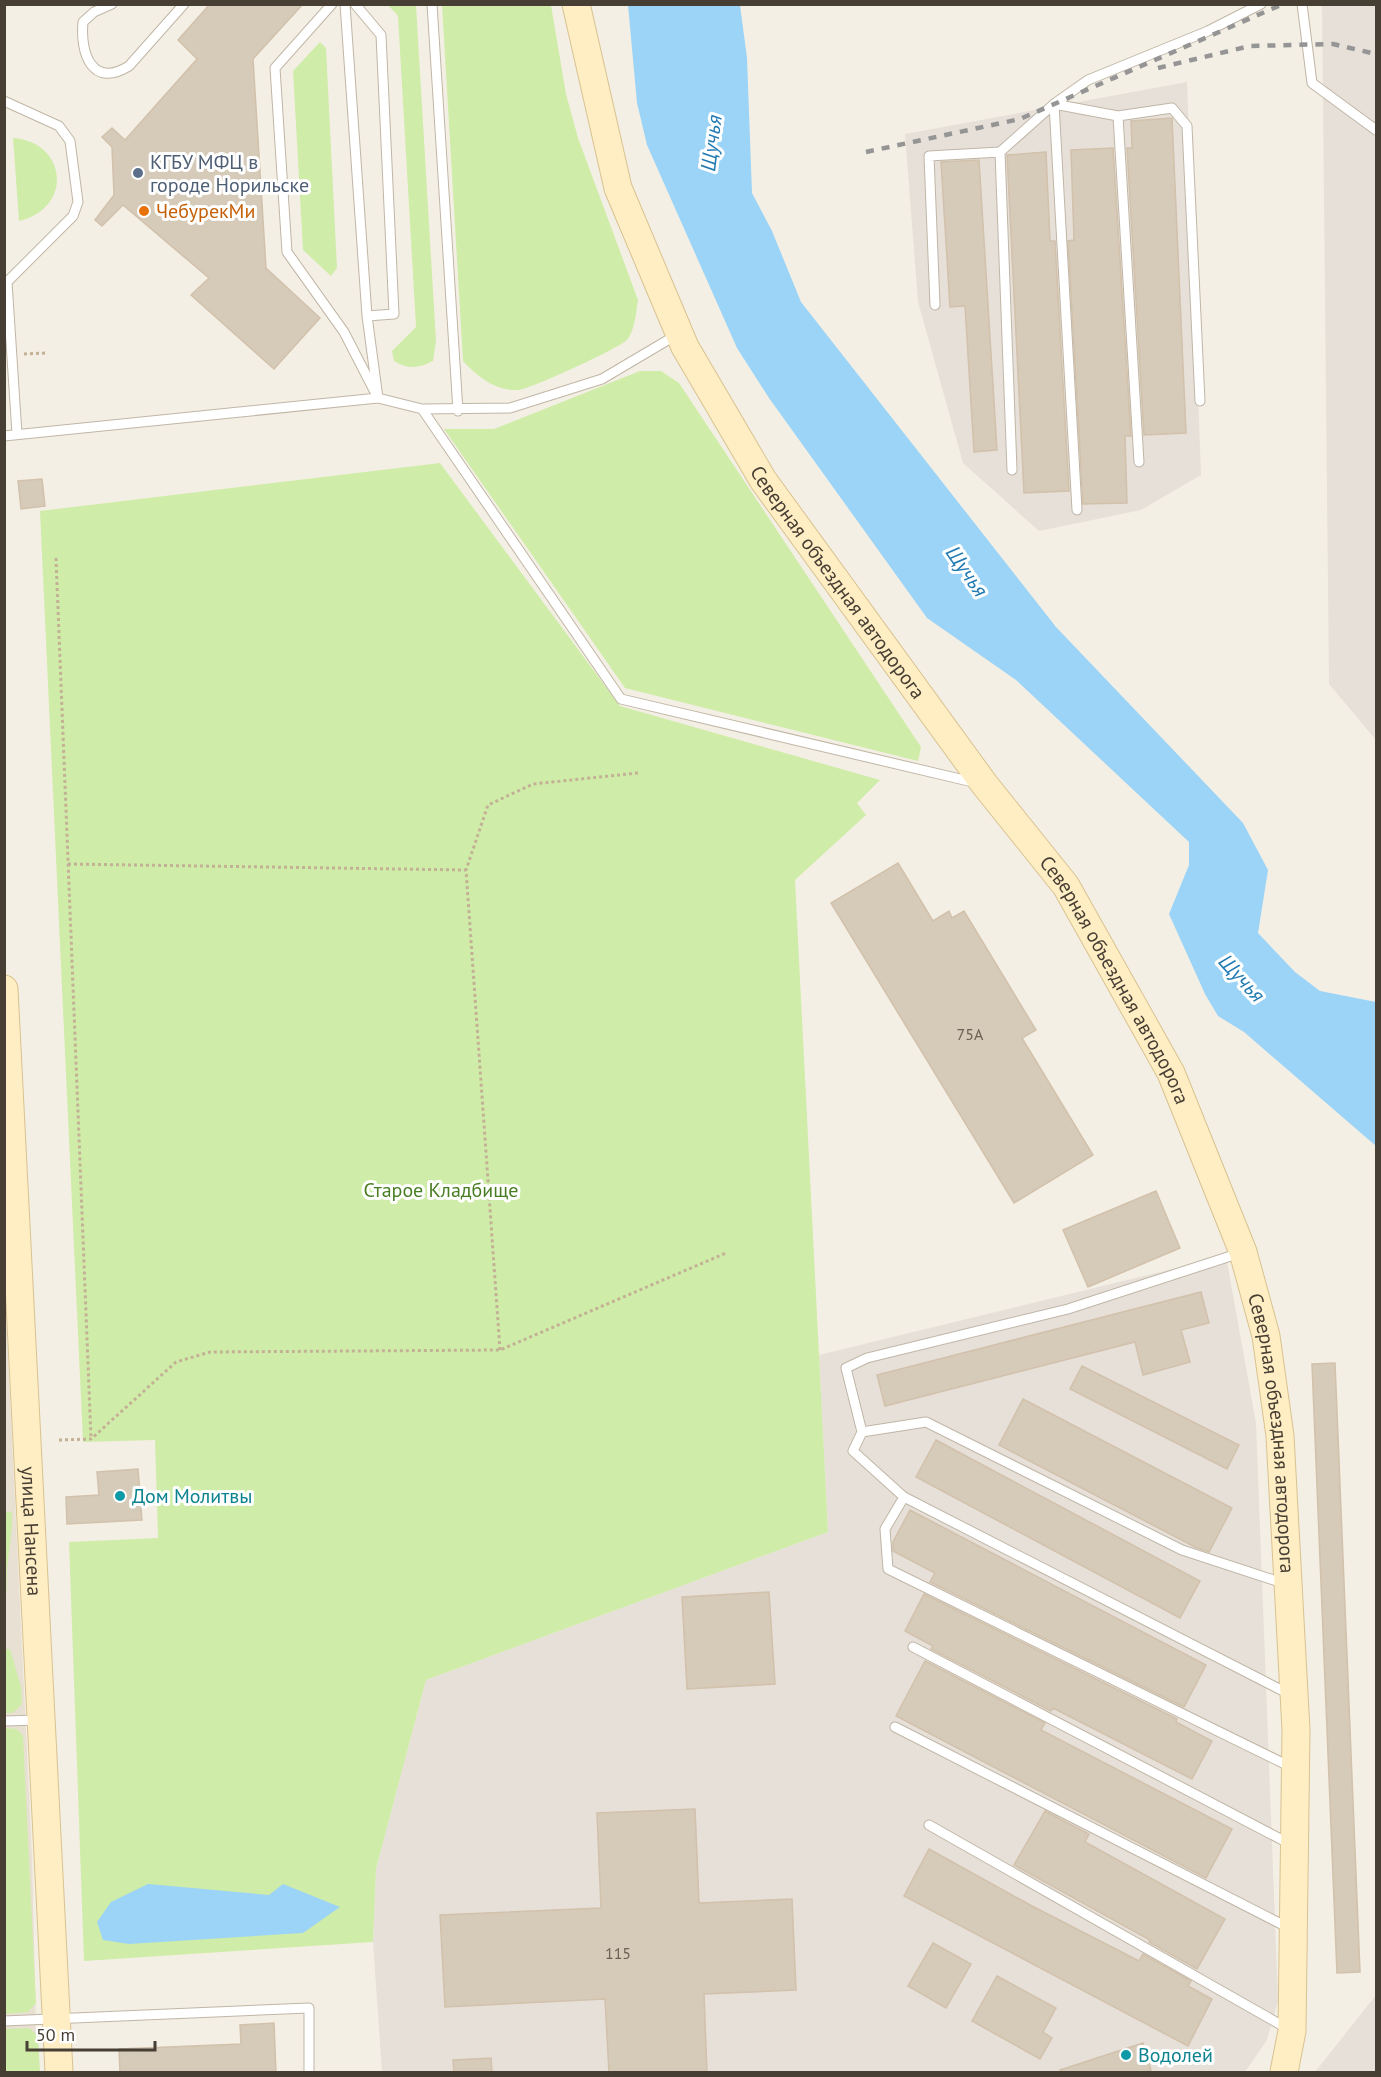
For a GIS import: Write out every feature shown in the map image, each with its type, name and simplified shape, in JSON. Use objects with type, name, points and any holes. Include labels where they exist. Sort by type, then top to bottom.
[{"type":"street","name":"Северная объездная автодорога","points":[[576,4],[618,188],[679,334],[762,480],[985,785],[1066,886],[1171,1073],[1243,1252],[1266,1336],[1279,1425],[1294,1697],[1292,2031],[1284,2073]]},
{"type":"street","name":"улица Нансена","points":[[4,989],[15,1298],[16,1474],[40,1719],[58,2073]]},
{"type":"lane","points":[[112,4],[94,12],[83,22],[84,53],[93,67],[106,74],[119,72],[129,66],[184,4]]},
{"type":"lane","points":[[332,4],[275,68],[287,252],[344,332],[378,398]]},
{"type":"lane","points":[[345,4],[367,316],[378,398]]},
{"type":"lane","points":[[355,4],[381,35],[394,314],[367,316]]},
{"type":"lane","points":[[432,4],[458,411]]},
{"type":"lane","points":[[935,305],[929,156],[1000,152],[1054,104],[1088,80],[1208,31],[1261,4]]},
{"type":"lane","points":[[1302,4],[1312,82],[1377,130]]},
{"type":"lane","points":[[4,101],[60,126],[70,141],[78,202],[73,216],[7,282],[17,434]]},
{"type":"lane","points":[[1054,104],[1118,116],[1172,108],[1187,126],[1200,402]]},
{"type":"lane","points":[[1054,104],[1077,510]]},
{"type":"lane","points":[[1118,116],[1139,462]]},
{"type":"lane","points":[[1000,152],[1012,470]]},
{"type":"lane","points":[[4,436],[378,398],[422,409],[458,411],[510,408],[602,379],[679,334]]},
{"type":"lane","points":[[422,409],[621,699],[985,785]]},
{"type":"lane","points":[[1243,1252],[1068,1309],[867,1358],[846,1368],[862,1432],[853,1451],[904,1497],[1294,1697]]},
{"type":"lane","points":[[862,1432],[926,1422],[1182,1550],[1288,1585]]},
{"type":"lane","points":[[904,1497],[885,1529],[888,1569],[1295,1769]]},
{"type":"lane","points":[[913,1647],[1294,1846]]},
{"type":"lane","points":[[4,1721],[40,1719]]},
{"type":"lane","points":[[895,1727],[1293,1930]]},
{"type":"lane","points":[[929,1825],[1292,2031]]},
{"type":"lane","points":[[4,2021],[309,2008],[309,2073]]},
{"type":"path","points":[[56,558],[90,1439]]},
{"type":"path","points":[[500,1350],[466,870],[488,805],[533,784],[638,773]]},
{"type":"path","points":[[68,864],[466,870]]},
{"type":"path","points":[[59,1440],[90,1439],[177,1362],[210,1352],[500,1350],[726,1253]]},
{"type":"shaded area","points":[[1322,5],[1376,5],[1376,740],[1329,684]]},
{"type":"shaded area","points":[[1187,82],[1201,475],[1141,510],[1039,531],[963,463],[918,302],[905,134]]},
{"type":"shaded area","points":[[1226,1256],[1256,1423],[1278,2001],[1267,2040],[1245,2072],[382,2072],[373,1942],[376,1869],[426,1680],[828,1532],[819,1355]]},
{"type":"shaded area","points":[[4,1274],[32,1855],[37,2072],[4,2072]]},
{"type":"shaded area","points":[[1376,1995],[1376,2072],[1315,2072]]},
{"type":"green space","points":[[388,5],[416,5],[436,341],[433,361],[414,367],[404,366],[394,361],[392,351],[416,327],[398,16]]},
{"type":"green space","points":[[442,5],[551,5],[566,94],[578,138],[638,300],[633,326],[627,340],[574,368],[518,390],[502,388],[487,382],[463,361]]},
{"type":"green space","points":[[320,42],[326,48],[337,268],[331,276],[303,250],[293,71]]},
{"type":"green space","points":[[13,138],[31,142],[45,151],[53,163],[57,176],[55,191],[49,204],[37,214],[19,221]]},
{"type":"green space","points":[[640,371],[661,371],[679,383],[921,747],[918,761],[625,688],[444,429],[494,429]]},
{"type":"green space","name":"Старое Кладбище","points":[[440,463],[620,706],[880,780],[857,803],[866,815],[795,880],[828,1532],[426,1680],[376,1869],[373,1942],[84,1961],[69,1542],[158,1538],[155,1440],[83,1442],[40,511]]},
{"type":"green space","points":[[5,1512],[12,1512],[7,1590],[5,1591]]},
{"type":"green space","points":[[5,1649],[10,1649],[21,1687],[22,1704],[13,1713],[5,1713]]},
{"type":"green space","points":[[5,1728],[17,1729],[23,1736],[36,2003],[28,2012],[5,2014]]},
{"type":"green space","points":[[29,2028],[38,2036],[40,2072],[5,2072],[5,2029]]},
{"type":"water","name":"Щучья","points":[[628,5],[740,5],[747,58],[752,193],[772,231],[801,302],[1056,627],[1243,823],[1268,870],[1258,933],[1295,972],[1320,991],[1376,1002],[1376,1146],[1244,1032],[1218,1016],[1205,994],[1169,914],[1189,865],[1189,842],[1016,680],[927,618],[769,398],[737,348],[647,145],[637,103]]},
{"type":"water","points":[[148,1884],[269,1895],[283,1884],[340,1907],[303,1933],[129,1944],[103,1940],[97,1922],[111,1902]]},
{"type":"building","points":[[210,4],[303,4],[253,59],[266,268],[320,318],[274,369],[191,295],[209,278],[123,205],[102,226],[95,220],[114,195],[112,147],[102,137],[112,128],[125,140],[197,59],[178,40]]},
{"type":"building","points":[[1172,118],[1186,433],[1144,435],[1127,148],[1132,148],[1131,121]]},
{"type":"building","points":[[1113,148],[1131,436],[1125,436],[1127,503],[1083,504],[1068,241],[1074,240],[1071,150]]},
{"type":"building","points":[[1046,152],[1050,241],[1055,241],[1069,491],[1024,493],[1007,155]]},
{"type":"building","points":[[979,160],[997,450],[974,452],[965,306],[950,307],[941,162]]},
{"type":"building","points":[[42,479],[45,506],[21,509],[18,481]]},
{"type":"building","points":[[898,863],[933,921],[949,911],[952,918],[964,911],[1036,1030],[1022,1038],[1093,1155],[1014,1203],[831,903]]},
{"type":"building","points":[[1156,1191],[1180,1248],[1088,1287],[1063,1230]]},
{"type":"building","points":[[1201,1292],[1209,1323],[1181,1330],[1190,1362],[1143,1375],[1135,1342],[885,1406],[877,1375]]},
{"type":"building","points":[[1335,1363],[1360,1972],[1337,1973],[1312,1364]]},
{"type":"building","points":[[1082,1366],[1239,1445],[1227,1469],[1070,1389]]},
{"type":"building","points":[[1023,1399],[1232,1508],[1209,1552],[1195,1547],[999,1445]]},
{"type":"building","points":[[936,1440],[1200,1581],[1180,1618],[916,1477]]},
{"type":"building","name":"Дом Молитвы","points":[[138,1469],[142,1520],[67,1524],[66,1497],[99,1495],[97,1472]]},
{"type":"building","points":[[910,1510],[1206,1665],[1184,1707],[930,1582],[935,1573],[893,1551],[893,1542]]},
{"type":"building","points":[[769,1592],[775,1684],[687,1689],[682,1597]]},
{"type":"building","points":[[924,1594],[1177,1719],[1176,1722],[1212,1741],[1192,1779],[1053,1708],[1051,1711],[931,1649],[933,1646],[905,1631]]},
{"type":"building","points":[[925,1661],[1045,1723],[1041,1730],[1232,1829],[1206,1878],[896,1716]]},
{"type":"building","points":[[695,1809],[699,1903],[792,1899],[796,1990],[704,1994],[707,2073],[609,2073],[605,1999],[445,2007],[440,1915],[601,1908],[597,1813]]},
{"type":"building","points":[[1045,1811],[1089,1834],[1085,1842],[1225,1919],[1197,1969],[1149,1942],[1150,1940],[1014,1865]]},
{"type":"building","points":[[929,1849],[1032,1906],[1139,1961],[1143,1954],[1191,1981],[1188,1986],[1212,1999],[1188,2046],[904,1896]]},
{"type":"building","points":[[933,1943],[971,1964],[946,2008],[908,1986]]},
{"type":"building","points":[[997,1976],[1056,2008],[1043,2032],[1052,2038],[1040,2059],[972,2021]]},
{"type":"building","points":[[274,2023],[276,2073],[120,2073],[119,2049],[241,2044],[240,2025]]},
{"type":"building","name":"Водолей","points":[[1143,2043],[1151,2070],[1144,2073],[1061,2073],[1060,2070]]},
{"type":"building","points":[[491,2058],[492,2073],[454,2073],[453,2060]]},
{"type":"railway","points":[[866,152],[1020,119],[1283,4]]},
{"type":"railway","points":[[1158,68],[1250,46],[1333,44],[1376,54]]},
{"type":"place","name":"КГБУ МФЦ в городе Норильске","points":[[138,173]]},
{"type":"place","name":"ЧебурекМи","points":[[144,211]]},
{"type":"place","name":"Дом Молитвы","points":[[120,1496]]},
{"type":"place","name":"Водолей","points":[[1126,2055]]}]
